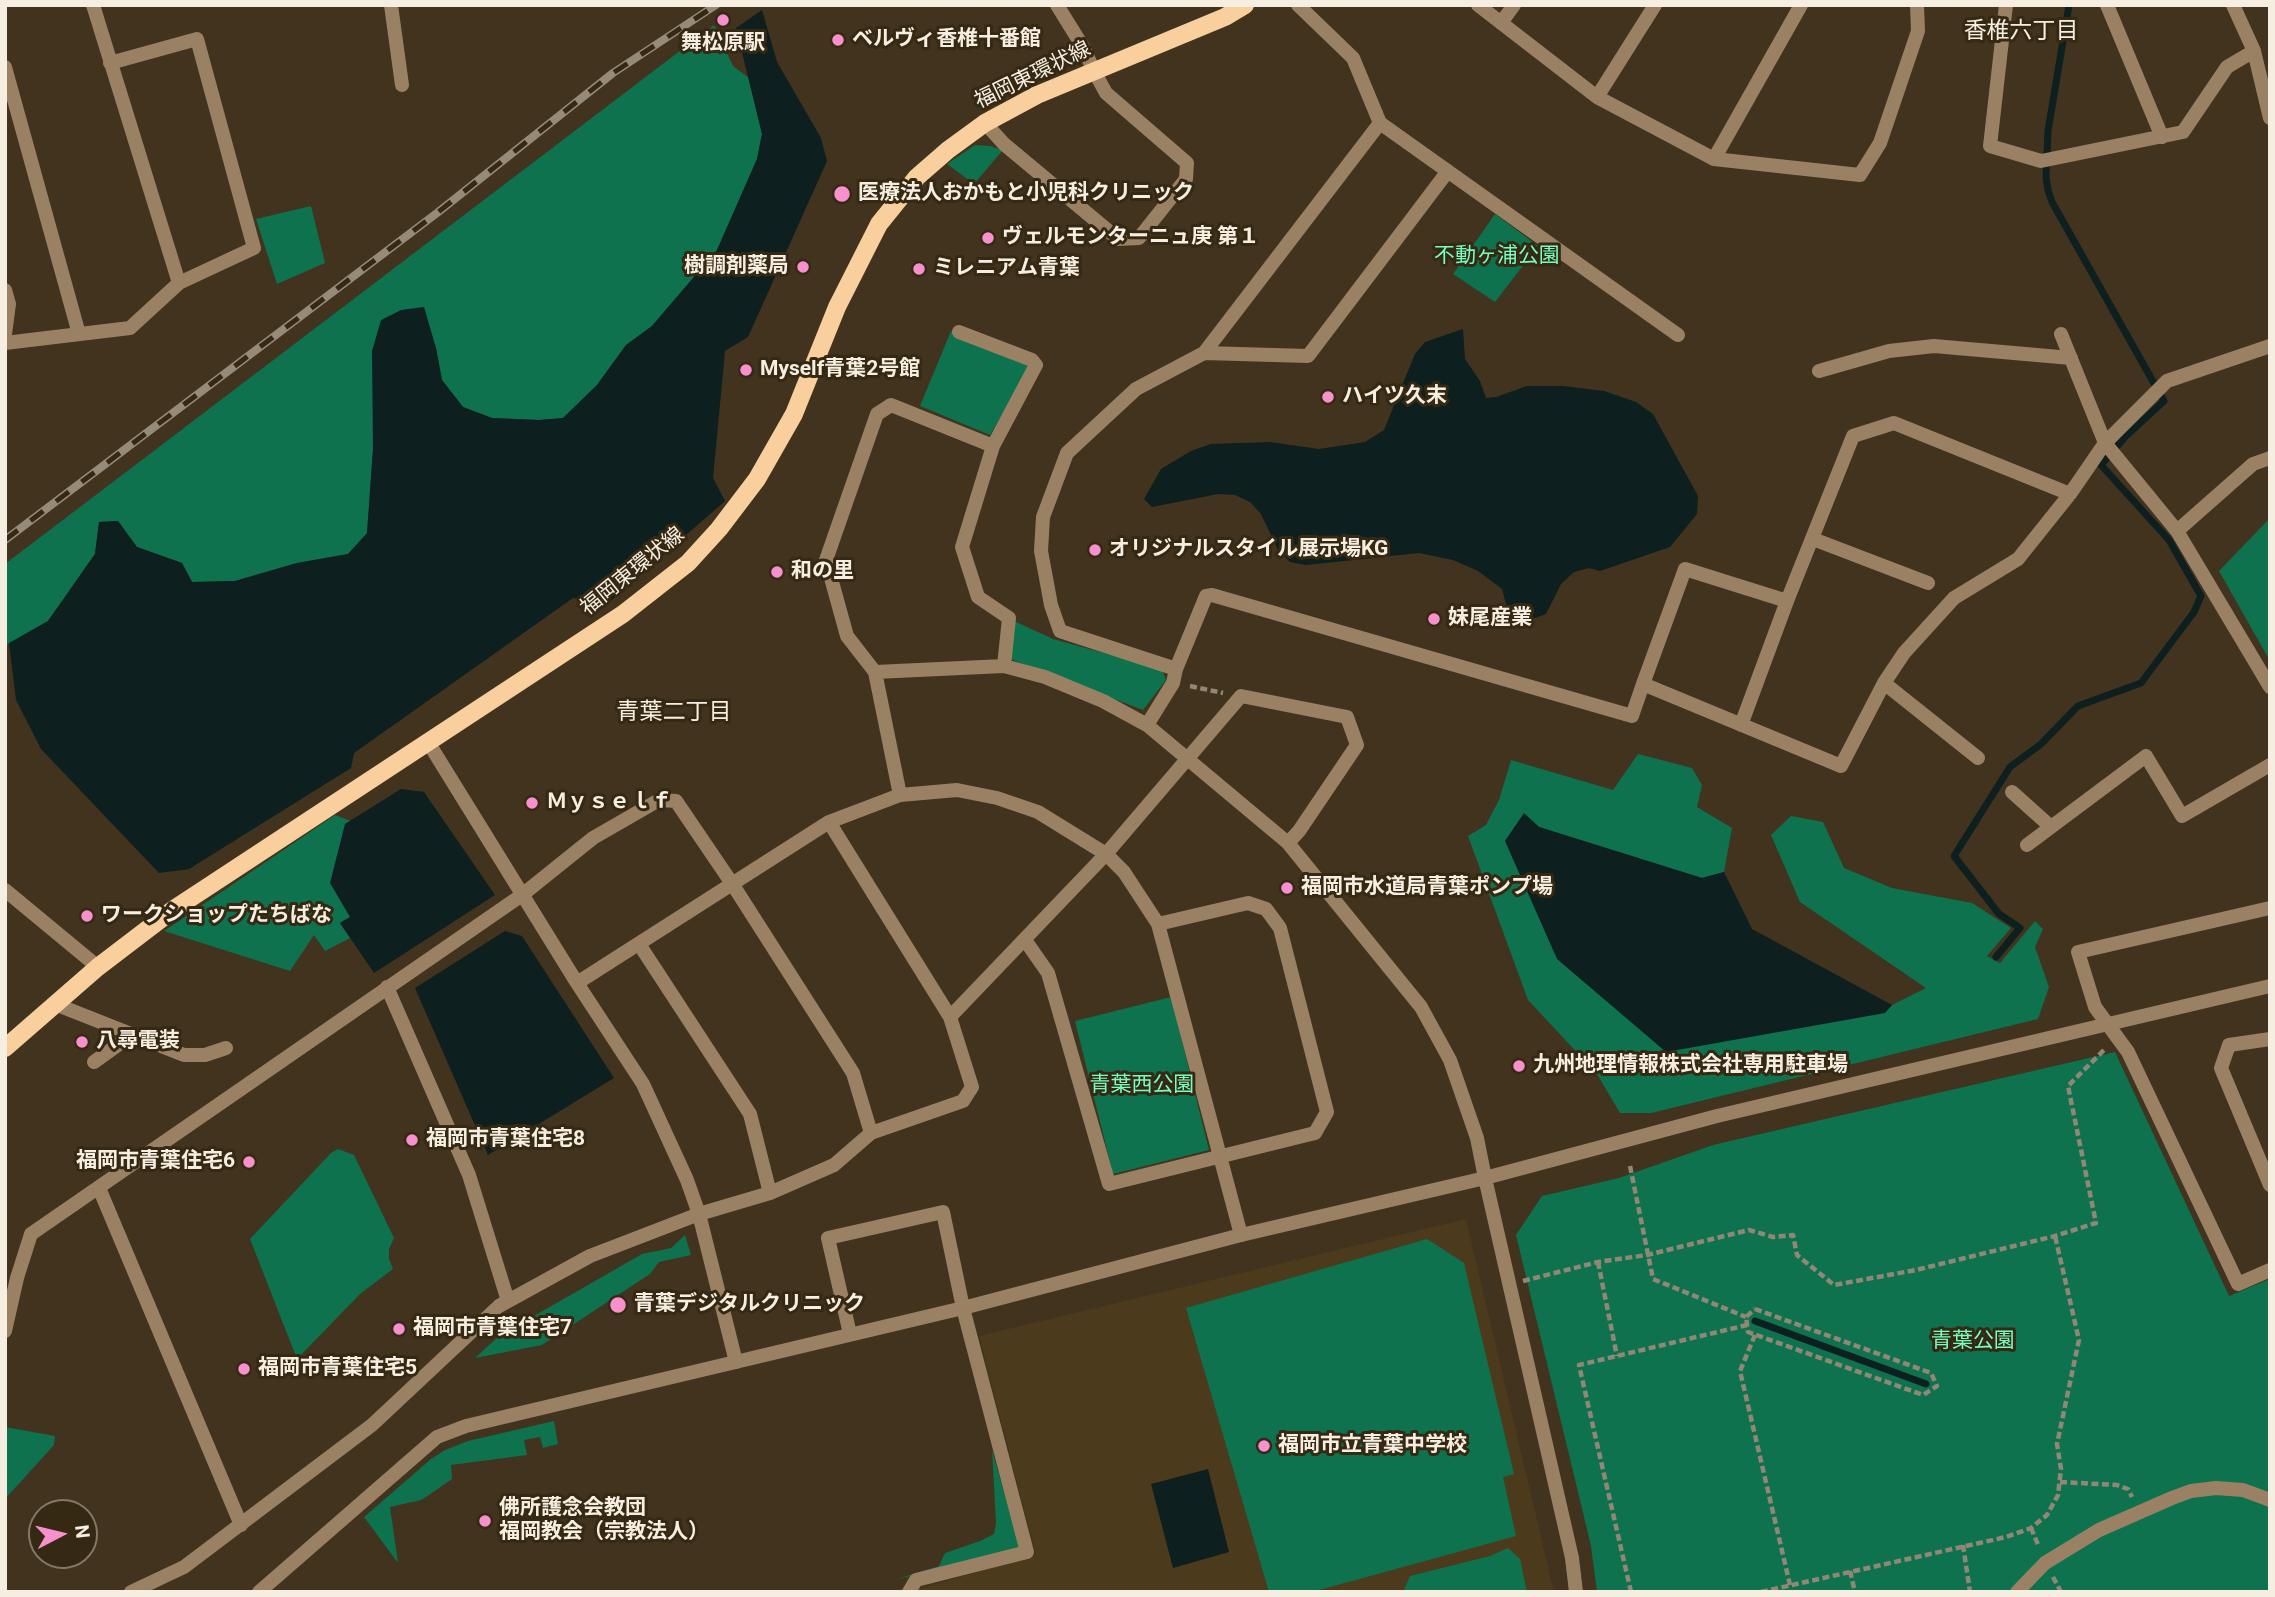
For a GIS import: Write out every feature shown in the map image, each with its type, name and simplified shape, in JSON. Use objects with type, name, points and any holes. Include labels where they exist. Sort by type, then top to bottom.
[{"type":"main road","name":"福岡東環状線","points":[[5,1048],[98,967],[174,909],[623,614],[688,563],[758,479],[794,414],[837,307],[879,224],[917,177],[948,150],[985,123],[1037,95],[1225,17],[1245,5]]},
{"type":"street","points":[[93,5],[179,283]]},
{"type":"street","points":[[391,5],[401,85]]},
{"type":"street","points":[[985,123],[1004,145],[1118,239],[1139,238],[1186,180],[1187,163],[1107,93],[1057,5]]},
{"type":"street","points":[[1298,5],[1353,58],[1380,123],[1678,335]]},
{"type":"street","points":[[1478,5],[1597,97],[1714,159],[1860,175],[1880,142],[1918,31],[1917,5]]},
{"type":"street","points":[[1501,23],[1514,5]]},
{"type":"street","points":[[1597,97],[1655,5]]},
{"type":"street","points":[[1714,159],[1801,5]]},
{"type":"street","points":[[2006,5],[1990,146],[2041,161],[2183,132],[2227,67],[2254,51]]},
{"type":"street","points":[[2107,5],[2162,137]]},
{"type":"street","points":[[2233,5],[2254,51],[2270,118]]},
{"type":"street","points":[[5,343],[130,328],[179,283],[254,248],[197,39],[110,63]]},
{"type":"street","points":[[5,67],[79,334]]},
{"type":"street","points":[[1175,676],[1060,631],[1051,605],[1041,551],[1043,516],[1067,453],[1136,389],[1204,353],[1380,123]]},
{"type":"street","points":[[1204,353],[1308,356],[1448,171]]},
{"type":"street","points":[[5,290],[9,304],[5,334]]},
{"type":"street","points":[[959,332],[1032,360],[1036,365],[993,446],[962,547],[978,597],[1009,618],[1004,666]]},
{"type":"street","points":[[2061,334],[2105,443],[2177,531],[2270,687]]},
{"type":"street","points":[[1819,371],[1889,351],[1934,346],[2071,358]]},
{"type":"street","points":[[1643,684],[1841,766],[1884,683],[1904,653],[1954,598],[2018,559],[2070,494],[2105,443],[2168,381],[2270,346]]},
{"type":"street","points":[[900,795],[874,673],[847,636],[826,560],[877,414],[891,405],[993,446]]},
{"type":"street","points":[[1741,725],[1853,436],[1894,424],[2070,494]]},
{"type":"street","points":[[2177,531],[2253,464],[2270,458]]},
{"type":"street","points":[[1813,539],[1928,583]]},
{"type":"street","points":[[1147,725],[1175,676],[1206,596],[1212,594],[1632,716],[1685,569],[1787,601]]},
{"type":"street","points":[[874,673],[1004,666],[1045,677],[1103,701],[1147,725],[1288,843],[1421,1007],[1450,1060],[1477,1138],[1572,1558],[1576,1592]]},
{"type":"street","points":[[1884,683],[1978,758]]},
{"type":"street","points":[[950,1017],[1106,854],[1241,696],[1348,717],[1357,746],[1288,843]]},
{"type":"street","points":[[428,743],[577,983],[643,1083],[672,1142],[699,1214],[736,1362]]},
{"type":"street","points":[[2026,845],[2146,756],[2182,816],[2270,765]]},
{"type":"street","points":[[577,983],[829,822],[900,795],[957,790],[997,798],[1038,811],[1106,854],[1124,872],[1158,924],[1241,1235]]},
{"type":"street","points":[[2012,792],[2051,827]]},
{"type":"street","points":[[5,1331],[17,1278],[31,1234],[522,895],[593,838],[659,800],[676,801],[853,1073],[871,1133]]},
{"type":"street","points":[[131,1592],[184,1567],[372,1425],[499,1306],[590,1256],[699,1214],[770,1193],[834,1165],[871,1133],[963,1101],[972,1087],[950,1017],[829,822]]},
{"type":"street","points":[[5,890],[98,967]]},
{"type":"street","points":[[1025,940],[1048,973],[1109,1184],[1315,1133],[1327,1112],[1280,928],[1266,909],[1248,903],[1158,924]]},
{"type":"street","points":[[2270,908],[2078,951],[2095,1006],[2128,1052],[2238,1284],[2270,1270]]},
{"type":"street","points":[[639,944],[750,1114],[770,1193]]},
{"type":"street","points":[[260,1592],[437,1437],[466,1426],[963,1308],[1241,1235],[1485,1178],[1717,1116],[2270,986]]},
{"type":"street","points":[[387,987],[469,1175],[508,1301]]},
{"type":"street","points":[[55,1004],[184,1055],[205,1055],[226,1048]]},
{"type":"street","points":[[94,1062],[133,1034]]},
{"type":"street","points":[[2270,1038],[2230,1045],[2221,1068],[2270,1185]]},
{"type":"street","points":[[99,1188],[241,1525]]},
{"type":"street","points":[[850,1334],[828,1238],[943,1212],[963,1308],[1027,1552],[916,1580],[909,1592]]},
{"type":"street","points":[[2017,1592],[2045,1563],[2099,1530],[2191,1491],[2216,1488],[2243,1490],[2270,1500]]},
{"type":"path","points":[[1175,676],[1241,696]]},
{"type":"path","points":[[1522,1281],[1749,1230],[1773,1237],[1793,1235],[1797,1255],[1834,1285],[1916,1270],[2055,1236],[2095,1223],[2068,1086],[2104,1050]]},
{"type":"path","points":[[1630,1166],[1653,1279],[1746,1317]]},
{"type":"path","points":[[1761,1592],[2006,1537],[2031,1528],[2047,1515],[2058,1494],[2061,1469],[2057,1444],[2079,1340],[2055,1236]]},
{"type":"path","points":[[1598,1262],[1616,1356]]},
{"type":"path","points":[[1755,1309],[1931,1373],[1937,1386],[1923,1395],[1755,1335],[1748,1332],[1746,1317],[1755,1309]]},
{"type":"path","points":[[1632,1592],[1579,1364],[1747,1325]]},
{"type":"path","points":[[1755,1335],[1740,1371],[1790,1585]]},
{"type":"path","points":[[2060,1482],[2117,1485],[2128,1489],[2139,1511]]},
{"type":"path","points":[[1963,1545],[1970,1592]]},
{"type":"path","points":[[1850,1571],[1855,1592]]},
{"type":"shaded area","points":[[762,10],[777,62],[821,138],[827,161],[748,337],[725,351],[713,478],[725,501],[607,604],[573,598],[354,753],[351,768],[189,869],[159,873],[41,749],[16,700],[9,643],[48,621],[95,554],[99,522],[118,521],[137,547],[182,563],[192,582],[235,581],[297,563],[348,554],[367,533],[373,449],[372,351],[381,320],[401,310],[424,307],[442,380],[463,407],[492,418],[563,418],[597,385],[626,345],[652,326],[717,250],[757,159],[762,134],[736,28]]},
{"type":"shaded area","points":[[1463,329],[1465,359],[1480,381],[1486,398],[1527,386],[1563,386],[1604,391],[1636,402],[1653,414],[1698,496],[1697,514],[1670,547],[1600,571],[1589,568],[1574,572],[1561,584],[1546,614],[1532,619],[1518,619],[1507,608],[1502,589],[1478,571],[1453,560],[1419,553],[1306,565],[1290,562],[1278,550],[1261,514],[1250,502],[1235,495],[1218,494],[1152,507],[1144,499],[1161,469],[1191,451],[1211,444],[1270,442],[1319,449],[1365,442],[1384,430],[1415,354],[1425,342]]},
{"type":"shaded area","points":[[401,789],[424,792],[495,895],[374,973],[340,923],[350,917],[330,883],[345,824]]},
{"type":"shaded area","points":[[1524,813],[1539,827],[1702,878],[1724,872],[1752,929],[1892,1005],[1885,1013],[1666,1052],[1557,959],[1505,841]]},
{"type":"shaded area","points":[[505,931],[522,936],[614,1078],[488,1155],[415,988]]},
{"type":"shaded area","name":"福岡市立青葉中学校","points":[[1466,1219],[1554,1592],[917,1592],[919,1589],[1036,1555],[979,1336]]},
{"type":"shaded area","points":[[1208,1469],[1229,1552],[1173,1568],[1151,1484]]},
{"type":"green space","points":[[714,25],[733,66],[749,78],[762,134],[757,159],[717,250],[652,326],[626,345],[597,385],[563,418],[492,418],[463,407],[442,380],[436,348],[373,449],[367,534],[348,554],[297,563],[235,581],[192,582],[182,563],[137,547],[118,521],[99,522],[95,554],[48,621],[5,646],[5,564]]},
{"type":"green space","points":[[975,145],[1003,150],[974,184],[947,164]]},
{"type":"green space","points":[[311,206],[325,263],[277,284],[256,219]]},
{"type":"green space","name":"不動ヶ浦公園","points":[[1495,214],[1538,246],[1495,302],[1453,274]]},
{"type":"green space","points":[[951,331],[1031,366],[990,435],[920,406]]},
{"type":"green space","points":[[2270,518],[2270,661],[2219,571]]},
{"type":"green space","points":[[1014,621],[1053,639],[1162,669],[1166,680],[1143,710],[1010,659]]},
{"type":"green space","points":[[1638,754],[1692,768],[1702,785],[1697,807],[1732,828],[1724,872],[1702,878],[1539,827],[1524,814],[1505,841],[1884,1013],[1892,1005],[1926,988],[1800,902],[1771,835],[1791,816],[1823,822],[1844,868],[1892,888],[1972,903],[2011,928],[1987,956],[2000,963],[2035,921],[2043,929],[2035,947],[2049,987],[2038,1019],[1651,1113],[1620,1113],[1597,1074],[1528,1000],[1468,836],[1486,825],[1499,800],[1511,760],[1613,790]]},
{"type":"green space","points":[[335,815],[351,821],[345,824],[350,917],[340,923],[350,938],[325,951],[314,935],[290,971],[164,931]]},
{"type":"green space","name":"青葉西公園","points":[[1171,997],[1209,1150],[1113,1174],[1075,1021]]},
{"type":"green space","name":"青葉公園","points":[[2115,1052],[2229,1296],[2270,1279],[2270,1592],[1597,1592],[1591,1546],[1516,1235],[1542,1196],[1619,1178],[1713,1145]]},
{"type":"green space","points":[[338,1149],[354,1155],[394,1238],[389,1249],[393,1269],[360,1294],[297,1359],[250,1239],[331,1153]]},
{"type":"green space","points":[[685,1235],[691,1255],[659,1262],[650,1274],[542,1345],[475,1358],[499,1336],[642,1254],[671,1248]]},
{"type":"green space","points":[[1427,1239],[1464,1263],[1514,1474],[1503,1477],[1516,1536],[1312,1592],[1269,1592],[1186,1308]]},
{"type":"green space","points":[[554,1421],[558,1444],[543,1448],[540,1437],[524,1440],[527,1455],[451,1465],[452,1479],[429,1495],[421,1500],[390,1507],[398,1563],[364,1517],[445,1450],[468,1441]]},
{"type":"green space","points":[[5,1427],[55,1436],[54,1445],[5,1499]]},
{"type":"green space","points":[[992,1450],[1020,1549],[894,1580],[939,1566],[945,1553],[994,1534],[996,1523]]},
{"type":"green space","points":[[1508,1548],[1520,1559],[1527,1592],[1403,1592],[1410,1576],[1490,1556]]},
{"type":"waterway","points":[[1996,957],[2020,928],[1999,914],[1954,856],[2010,767],[2041,744],[2078,706],[2141,683],[2194,612],[2201,596],[2169,540],[2101,465],[2125,437],[2164,401],[2052,202],[2048,190],[2048,131],[2069,5]]},
{"type":"waterway","points":[[1755,1321],[1926,1384]]},
{"type":"railway","points":[[5,540],[437,213],[613,73],[716,5]]},
{"type":"place","name":"舞松原駅","points":[[723,20]]},
{"type":"place","name":"ベルヴィ香椎十番館","points":[[838,40]]},
{"type":"place","name":"医療法人おかもと小児科クリニック","points":[[842,194]]},
{"type":"place","name":"ヴェルモンターニュ庚 第１","points":[[988,238]]},
{"type":"place","name":"樹調剤薬局","points":[[803,267]]},
{"type":"place","name":"ミレニアム青葉","points":[[919,269]]},
{"type":"place","name":"Myself青葉2号館","points":[[746,370]]},
{"type":"place","name":"ハイツ久末","points":[[1328,397]]},
{"type":"place","name":"オリジナルスタイル展示場KG","points":[[1095,550]]},
{"type":"place","name":"和の里","points":[[777,572]]},
{"type":"place","name":"妹尾産業","points":[[1434,619]]},
{"type":"place","name":"Ｍｙｓｅｌｆ","points":[[532,803]]},
{"type":"place","name":"福岡市水道局青葉ポンプ場","points":[[1287,888]]},
{"type":"place","name":"ワークショップたちばな","points":[[87,916]]},
{"type":"place","name":"八尋電装","points":[[82,1042]]},
{"type":"place","name":"九州地理情報株式会社専用駐車場","points":[[1519,1066]]},
{"type":"place","name":"福岡市青葉住宅8","points":[[412,1140]]},
{"type":"place","name":"福岡市青葉住宅6","points":[[249,1162]]},
{"type":"place","name":"青葉デジタルクリニック","points":[[618,1305]]},
{"type":"place","name":"福岡市青葉住宅7","points":[[399,1329]]},
{"type":"place","name":"福岡市青葉住宅5","points":[[244,1369]]},
{"type":"place","name":"福岡市立青葉中学校","points":[[1264,1446]]},
{"type":"place","name":"佛所護念会教団 福岡教会（宗教法人）","points":[[485,1521]]},
{"type":"district","name":"香椎六丁目","points":[[2021,32]]},
{"type":"district","name":"青葉二丁目","points":[[674,713]]}]
